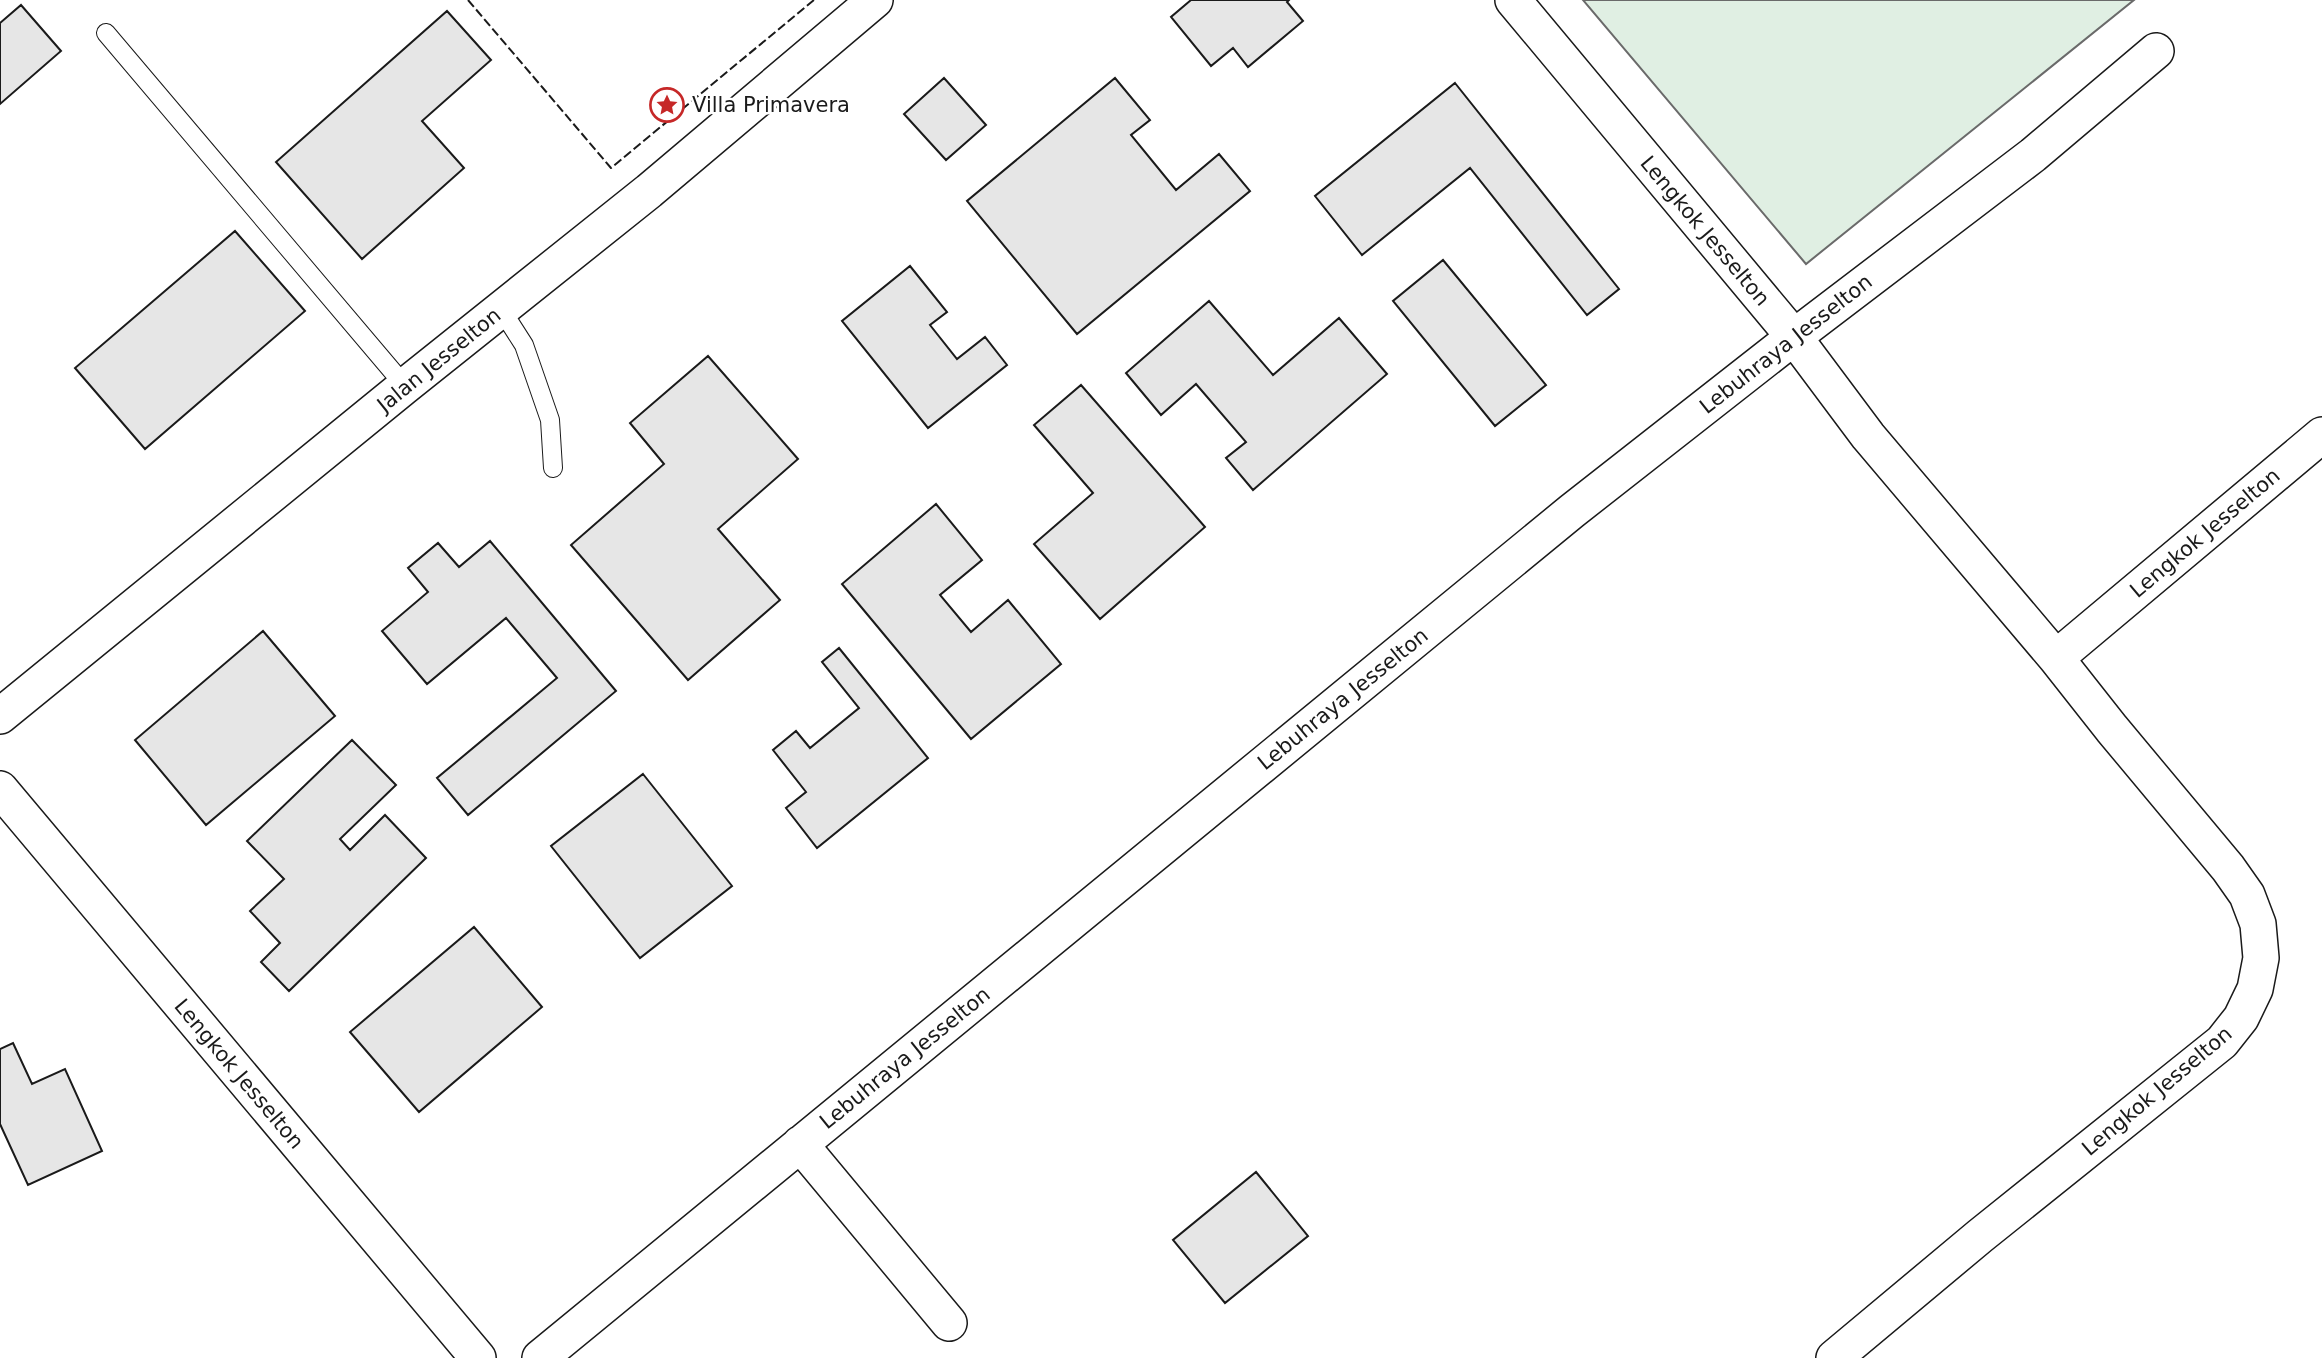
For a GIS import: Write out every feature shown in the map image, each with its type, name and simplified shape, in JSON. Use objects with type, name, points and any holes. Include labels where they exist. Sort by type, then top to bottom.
[{"type":"street","name":"Jalan Jesselton","points":[[0,716],[649,191],[876,0]]},
{"type":"street","name":"Lengkok Jesselton","points":[[1513,0],[1794,337],[1867,436],[2056,658],[2228,868],[2247,895],[2258,924],[2261,958],[2255,989],[2241,1018],[2222,1042],[1833,1358]]},
{"type":"street","name":"Lebuhraya Jesselton","points":[[540,1358],[1572,511],[1794,337],[2034,155],[2156,51]]},
{"type":"street","name":"Lengkok Jesselton","points":[[2056,658],[2322,435]]},
{"type":"street","name":"Lengkok Jesselton","points":[[0,789],[478,1358]]},
{"type":"street","points":[[800,1144],[949,1323]]},
{"type":"lane","points":[[106,33],[405,386]]},
{"type":"lane","points":[[500,309],[524,345],[550,420],[553,468]]},
{"type":"green space","points":[[1583,0],[2134,0],[1806,264]]},
{"type":"building","points":[[1191,0],[1289,0],[1287,2],[1303,21],[1248,67],[1233,48],[1211,66],[1171,17]]},
{"type":"building","points":[[21,5],[61,51],[0,104],[0,23]]},
{"type":"building","points":[[447,11],[491,60],[422,121],[464,168],[362,259],[276,162]]},
{"type":"building","points":[[944,78],[986,125],[946,160],[904,114]]},
{"type":"building","points":[[1115,78],[1150,120],[1131,135],[1176,190],[1219,154],[1250,191],[1077,334],[967,201]]},
{"type":"building","points":[[1455,83],[1619,289],[1587,315],[1470,168],[1362,255],[1315,196]]},
{"type":"building","points":[[235,231],[305,311],[145,449],[75,368]]},
{"type":"building","points":[[1443,260],[1546,385],[1495,426],[1393,301]]},
{"type":"building","points":[[910,266],[947,312],[930,325],[957,359],[985,337],[1007,365],[928,428],[842,321]]},
{"type":"building","points":[[1209,301],[1273,375],[1339,318],[1387,374],[1253,490],[1226,458],[1246,442],[1196,384],[1161,415],[1126,373]]},
{"type":"building","points":[[708,356],[798,459],[718,529],[780,600],[688,680],[571,545],[664,464],[630,423]]},
{"type":"building","points":[[1081,385],[1205,527],[1100,619],[1034,544],[1093,493],[1034,425]]},
{"type":"building","points":[[936,504],[982,560],[940,595],[971,632],[1008,600],[1061,664],[971,739],[842,584]]},
{"type":"building","points":[[490,541],[616,691],[468,815],[437,778],[557,678],[506,618],[427,684],[382,631],[428,592],[408,568],[438,543],[459,567]]},
{"type":"building","points":[[263,631],[335,716],[206,825],[135,740]]},
{"type":"building","points":[[839,648],[928,758],[817,848],[786,808],[806,792],[773,750],[796,731],[810,748],[859,708],[822,662]]},
{"type":"building","points":[[352,740],[396,785],[340,839],[350,850],[385,815],[426,858],[289,991],[261,962],[280,943],[250,911],[284,879],[247,841]]},
{"type":"building","points":[[643,774],[732,886],[640,958],[551,846]]},
{"type":"building","points":[[474,927],[542,1007],[419,1112],[350,1032]]},
{"type":"building","points":[[13,1043],[32,1084],[65,1069],[102,1151],[28,1185],[0,1124],[0,1049]]},
{"type":"building","points":[[1256,1172],[1308,1236],[1225,1303],[1173,1240]]},
{"type":"fence","points":[[468,0],[611,168],[814,0]]},
{"type":"place","name":"Villa Primavera","points":[[667,105]]}]
